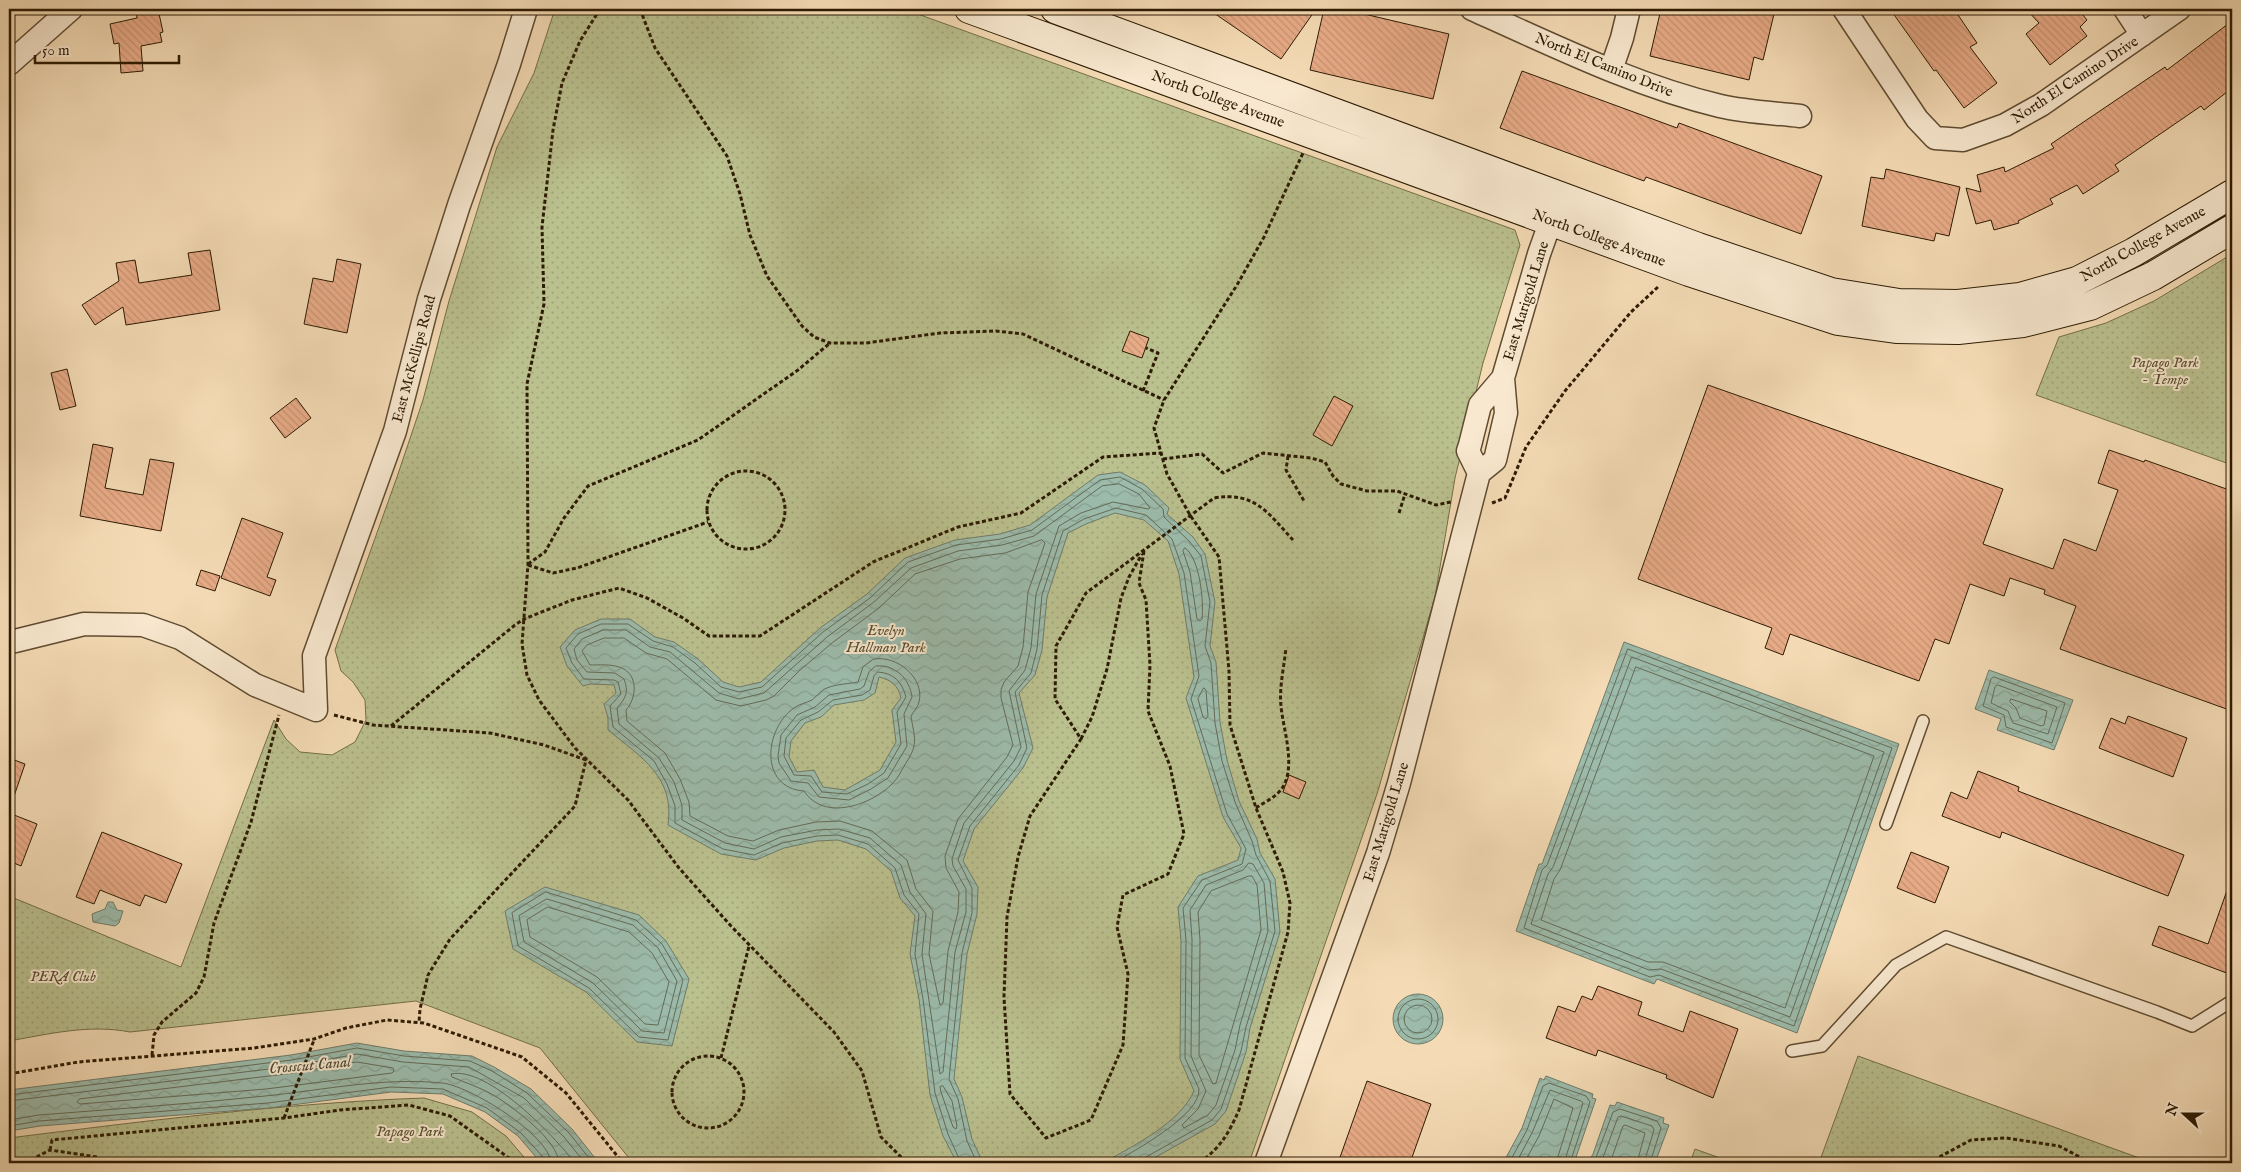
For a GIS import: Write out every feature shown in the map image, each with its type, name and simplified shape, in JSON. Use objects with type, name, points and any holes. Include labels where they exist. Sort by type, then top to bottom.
[{"type":"street","points":[[9,64],[71,9]]},
{"type":"street","name":"East McKellips Road","points":[[316,710],[314,656],[395,431],[429,299],[459,205],[510,64],[526,9]]},
{"type":"street","name":"North College Avenue","points":[[969,9],[1689,272],[1838,321],[1896,329],[1958,330],[2024,323],[2090,306],[2153,276],[2232,229]]},
{"type":"street","name":"North College Avenue","points":[[1055,9],[1084,14],[1698,247],[1831,292],[1899,303],[1958,304],[2020,297],[2077,281],[2134,252],[2232,194]]},
{"type":"street","name":"North El Camino Drive","points":[[1472,9],[1611,70],[1671,93],[1722,106],[1800,116]]},
{"type":"street","points":[[1611,70],[1629,9]]},
{"type":"street","name":"North El Camino Drive","points":[[1844,9],[1918,119],[1935,138],[1963,140],[2005,125],[2041,105],[2179,9]]},
{"type":"street","points":[[2125,9],[2142,35]]},
{"type":"street","name":"East Marigold Lane","points":[[1266,1163],[1386,827],[1479,473],[1468,451],[1480,405],[1502,378],[1539,254],[1560,196]]},
{"type":"street","points":[[9,640],[15,641],[53,633],[84,624],[144,625],[180,638],[255,685],[316,710]]},
{"type":"lane","points":[[1886,824],[1923,721]]},
{"type":"lane","points":[[1792,1051],[1822,1046],[1896,965],[1946,937],[2192,1026],[2232,1001]]},
{"type":"path","points":[[600,9],[580,41],[562,83],[553,130],[542,227],[544,304],[527,384],[528,564],[522,644],[527,675],[538,700],[575,748],[628,800],[679,868],[749,945],[834,1032],[862,1071],[881,1137],[907,1163]]},
{"type":"path","points":[[640,9],[655,48],[727,156],[740,194],[750,235],[767,276],[802,326],[814,337],[830,343],[866,343],[940,333],[996,331],[1023,334],[1164,400]]},
{"type":"path","points":[[1200,1163],[1229,1134],[1239,1110],[1288,932],[1290,903],[1282,872],[1256,808],[1230,725],[1229,671],[1219,557],[1190,515],[1167,474],[1154,428],[1164,400],[1264,237],[1312,133]]},
{"type":"path","points":[[1163,459],[1202,454],[1223,473],[1263,453],[1311,458],[1325,462],[1333,476],[1341,484],[1367,491],[1397,491],[1436,505],[1451,502],[1489,504],[1504,498],[1526,447],[1565,391],[1631,312],[1660,284],[1689,272]]},
{"type":"path","points":[[528,564],[545,552],[564,518],[588,486],[698,440],[798,370],[830,343]]},
{"type":"path","points":[[1143,391],[1158,353],[1146,348]]},
{"type":"path","points":[[391,726],[524,619],[572,600],[619,588],[647,598],[683,618],[709,636],[760,636],[873,562],[958,527],[1021,513],[1103,457],[1161,454]]},
{"type":"path","points":[[1288,456],[1286,470],[1304,501]]},
{"type":"path","points":[[745,471],[764,475],[775,483],[782,494],[785,507],[784,519],[774,536],[759,546],[747,549],[734,547],[718,538],[708,522],[706,508],[709,495],[716,484],[726,475],[745,471]]},
{"type":"path","points":[[1399,513],[1405,494]]},
{"type":"path","points":[[1081,739],[1055,699],[1056,646],[1086,594],[1214,498],[1232,495],[1261,506],[1293,540]]},
{"type":"path","points":[[528,564],[553,573],[561,572],[708,522]]},
{"type":"path","points":[[1144,551],[1139,583],[1146,600],[1150,665],[1148,711],[1170,766],[1184,834],[1168,874],[1123,895],[1117,927],[1128,974],[1123,1045],[1091,1120],[1046,1138],[1010,1094],[1004,997],[1007,917],[1018,857],[1030,816],[1081,739],[1092,717],[1107,669],[1121,598],[1128,577],[1144,551]]},
{"type":"path","points":[[1256,808],[1279,792],[1286,780],[1288,767],[1287,738],[1280,706],[1286,648]]},
{"type":"path","points":[[152,1055],[154,1035],[162,1022],[196,993],[204,977],[214,922],[251,822],[284,698]]},
{"type":"path","points":[[316,710],[366,723],[490,733],[544,745],[586,760]]},
{"type":"path","points":[[419,1022],[428,975],[450,939],[576,806],[586,760]]},
{"type":"path","points":[[721,1058],[749,945]]},
{"type":"path","points":[[9,1074],[78,1062],[254,1048],[314,1039],[346,1028],[387,1020],[419,1022],[522,1057],[566,1093],[622,1163]]},
{"type":"path","points":[[284,1118],[314,1039]]},
{"type":"path","points":[[698,1057],[721,1058],[731,1064],[739,1073],[743,1084],[744,1096],[740,1108],[733,1118],[723,1125],[712,1128],[699,1127],[688,1123],[680,1115],[674,1104],[672,1093],[673,1081],[687,1062],[698,1057]]},
{"type":"path","points":[[50,1150],[52,1140],[284,1118],[340,1110],[409,1105],[450,1116],[516,1163]]},
{"type":"path","points":[[1928,1163],[1971,1140],[2006,1138],[2059,1146],[2091,1163]]},
{"type":"path","points":[[25,1163],[50,1150],[97,1157],[107,1163]]},
{"type":"path","points":[[81,1155],[94,1163]]},
{"type":"green space","name":"Evelyn Hallman Park","points":[[555,9],[904,9],[1515,230],[1520,245],[1483,363],[1455,478],[1435,597],[1377,794],[1249,1163],[633,1163],[540,1048],[416,1001],[130,1032],[84,1029],[9,1041],[9,896],[181,967],[274,720],[286,739],[300,752],[332,755],[355,742],[366,720],[365,700],[353,682],[341,671],[335,650],[423,400],[449,301],[497,147],[534,73]]},
{"type":"green space","name":"Papago Park - Tempe","points":[[2232,254],[2232,465],[2036,395],[2059,337],[2106,323],[2154,301]]},
{"type":"green space","points":[[1858,1056],[2153,1163],[1819,1163]]},
{"type":"green space","name":"Papago Park","points":[[424,1098],[472,1112],[506,1136],[529,1163],[9,1163],[9,1138],[268,1108]]},
{"type":"green space","points":[[1695,1149],[1734,1163],[1690,1163]]},
{"type":"water","points":[[1120,472],[1145,485],[1169,508],[1167,514],[1193,537],[1205,554],[1215,602],[1210,646],[1216,662],[1220,722],[1227,760],[1239,801],[1257,839],[1260,853],[1275,879],[1280,932],[1250,1028],[1246,1052],[1226,1111],[1215,1124],[1145,1163],[1103,1163],[1154,1133],[1167,1123],[1187,1103],[1194,1091],[1180,1059],[1181,940],[1178,907],[1198,876],[1238,860],[1241,848],[1223,817],[1186,698],[1194,677],[1179,574],[1168,541],[1144,520],[1115,513],[1068,533],[1047,597],[1042,650],[1035,675],[1019,693],[1033,748],[1023,768],[974,829],[963,861],[978,887],[977,914],[967,954],[954,1079],[962,1097],[972,1139],[983,1163],[957,1163],[943,1136],[930,1095],[919,999],[910,954],[915,916],[900,898],[891,871],[866,849],[838,840],[817,841],[784,848],[756,860],[721,854],[668,825],[669,808],[661,781],[643,759],[608,730],[608,718],[604,704],[616,693],[614,685],[590,684],[583,686],[567,666],[560,647],[575,630],[601,619],[630,619],[655,637],[674,642],[698,659],[723,682],[739,687],[761,682],[820,628],[867,594],[905,558],[955,540],[1000,534],[1030,525],[1098,475]],"holes":[[[879,677],[896,686],[901,698],[892,710],[896,742],[880,770],[845,790],[823,787],[814,770],[797,772],[789,757],[791,741],[805,723],[821,717],[834,705],[864,700],[875,693]]]},
{"type":"water","points":[[1624,642],[1899,744],[1797,1033],[1657,979],[1654,984],[1516,931],[1539,864],[1542,864]]},
{"type":"water","points":[[1989,670],[2073,700],[2054,750],[1997,730],[2001,719],[1975,709]]},
{"type":"water","points":[[545,887],[639,915],[666,941],[689,979],[672,1046],[637,1042],[586,992],[513,949],[505,911]]},
{"type":"water","points":[[108,902],[113,902],[117,910],[123,911],[119,923],[115,926],[93,922],[92,914],[105,909]]},
{"type":"water","points":[[1423,994],[1436,1001],[1442,1009],[1442,1029],[1436,1037],[1428,1043],[1413,1044],[1400,1037],[1394,1029],[1393,1014],[1400,1001],[1408,995]]},
{"type":"water","name":"Crosscut Canal","points":[[357,1043],[404,1051],[472,1056],[531,1089],[572,1129],[599,1163],[541,1163],[518,1136],[485,1112],[443,1094],[391,1092],[269,1108],[40,1126],[9,1131],[9,1090],[291,1055]]},
{"type":"water","points":[[1546,1076],[1593,1094],[1592,1098],[1596,1099],[1574,1163],[1503,1163],[1522,1128],[1540,1078],[1544,1080]]},
{"type":"water","points":[[1617,1102],[1664,1118],[1663,1123],[1669,1125],[1655,1163],[1588,1163],[1610,1105],[1615,1106]]},
{"type":"building","points":[[136,9],[158,9],[163,32],[160,33],[162,42],[141,46],[143,71],[121,73],[119,43],[114,44],[110,24],[137,18]]},
{"type":"building","points":[[1208,9],[1316,9],[1281,59]]},
{"type":"building","points":[[1324,9],[1343,9],[1449,34],[1433,99],[1310,70]]},
{"type":"building","points":[[1661,9],[1752,9],[1774,14],[1763,60],[1754,57],[1749,80],[1650,56]]},
{"type":"building","points":[[1890,9],[1938,9],[1943,15],[1954,9],[1977,43],[1970,47],[1997,83],[1964,108],[1936,70],[1934,71]]},
{"type":"building","points":[[2026,9],[2078,9],[2087,20],[2080,27],[2087,36],[2050,65],[2026,34],[2039,23]]},
{"type":"building","points":[[2232,21],[2232,88],[2204,110],[2201,106],[2115,165],[2119,171],[2083,194],[2077,185],[2050,199],[2053,204],[2018,221],[2019,223],[1994,230],[1991,220],[1976,224],[1966,188],[1981,192],[1977,175],[2004,167],[2005,172],[2054,148],[2051,144],[2165,67],[2167,70]]},
{"type":"building","points":[[1522,71],[1677,128],[1679,123],[1822,176],[1801,234],[1646,177],[1644,181],[1500,128]]},
{"type":"building","points":[[1886,169],[1960,187],[1949,236],[1936,233],[1934,241],[1862,226],[1871,177],[1884,179]]},
{"type":"building","points":[[210,250],[220,310],[126,325],[123,307],[95,325],[82,305],[119,281],[116,263],[135,260],[139,283],[192,275],[188,253]]},
{"type":"building","points":[[337,259],[361,264],[347,333],[304,324],[313,278],[333,282]]},
{"type":"building","points":[[1130,331],[1149,338],[1142,358],[1122,351]]},
{"type":"building","points":[[67,369],[76,406],[60,410],[51,373]]},
{"type":"building","points":[[1708,385],[2003,489],[1983,544],[2053,569],[2064,539],[2096,551],[2118,490],[2098,483],[2109,450],[2144,462],[2145,460],[2232,491],[2232,711],[2060,649],[2076,606],[2044,594],[2045,590],[2010,578],[2004,596],[1970,584],[1949,644],[1935,639],[1919,681],[1790,634],[1783,655],[1765,648],[1772,628],[1638,579]]},
{"type":"building","points":[[1334,396],[1353,406],[1332,446],[1313,435]]},
{"type":"building","points":[[296,398],[311,418],[285,438],[270,418]]},
{"type":"building","points":[[93,444],[113,448],[105,488],[143,495],[150,459],[174,463],[161,531],[80,516]]},
{"type":"building","points":[[242,518],[283,533],[267,577],[276,580],[270,596],[221,578]]},
{"type":"building","points":[[201,570],[220,576],[215,591],[196,585]]},
{"type":"building","points":[[2128,716],[2187,738],[2173,777],[2099,748],[2111,718],[2125,724]]},
{"type":"building","points":[[9,758],[25,764],[11,805],[9,805]]},
{"type":"building","points":[[1978,771],[2019,787],[2018,791],[2184,855],[2168,896],[2002,832],[2000,838],[1942,816],[1951,792],[1967,799]]},
{"type":"building","points":[[1289,775],[1306,782],[1299,799],[1283,792]]},
{"type":"building","points":[[9,813],[37,824],[21,866],[9,861]]},
{"type":"building","points":[[102,832],[182,864],[166,903],[145,895],[140,906],[100,890],[94,904],[76,897]]},
{"type":"building","points":[[1911,852],[1949,867],[1935,903],[1897,888]]},
{"type":"building","points":[[2230,882],[2232,882],[2232,975],[2152,945],[2159,926],[2208,944]]},
{"type":"building","points":[[1598,986],[1642,1002],[1638,1015],[1683,1032],[1690,1011],[1738,1029],[1713,1098],[1666,1078],[1667,1075],[1598,1050],[1596,1056],[1546,1038],[1558,1006],[1575,1012],[1582,996],[1592,1000]]},
{"type":"building","points":[[1367,1081],[1431,1104],[1410,1163],[1338,1163]]},
{"type":"park label","name":"PERA Club","points":[[63,976]]}]
